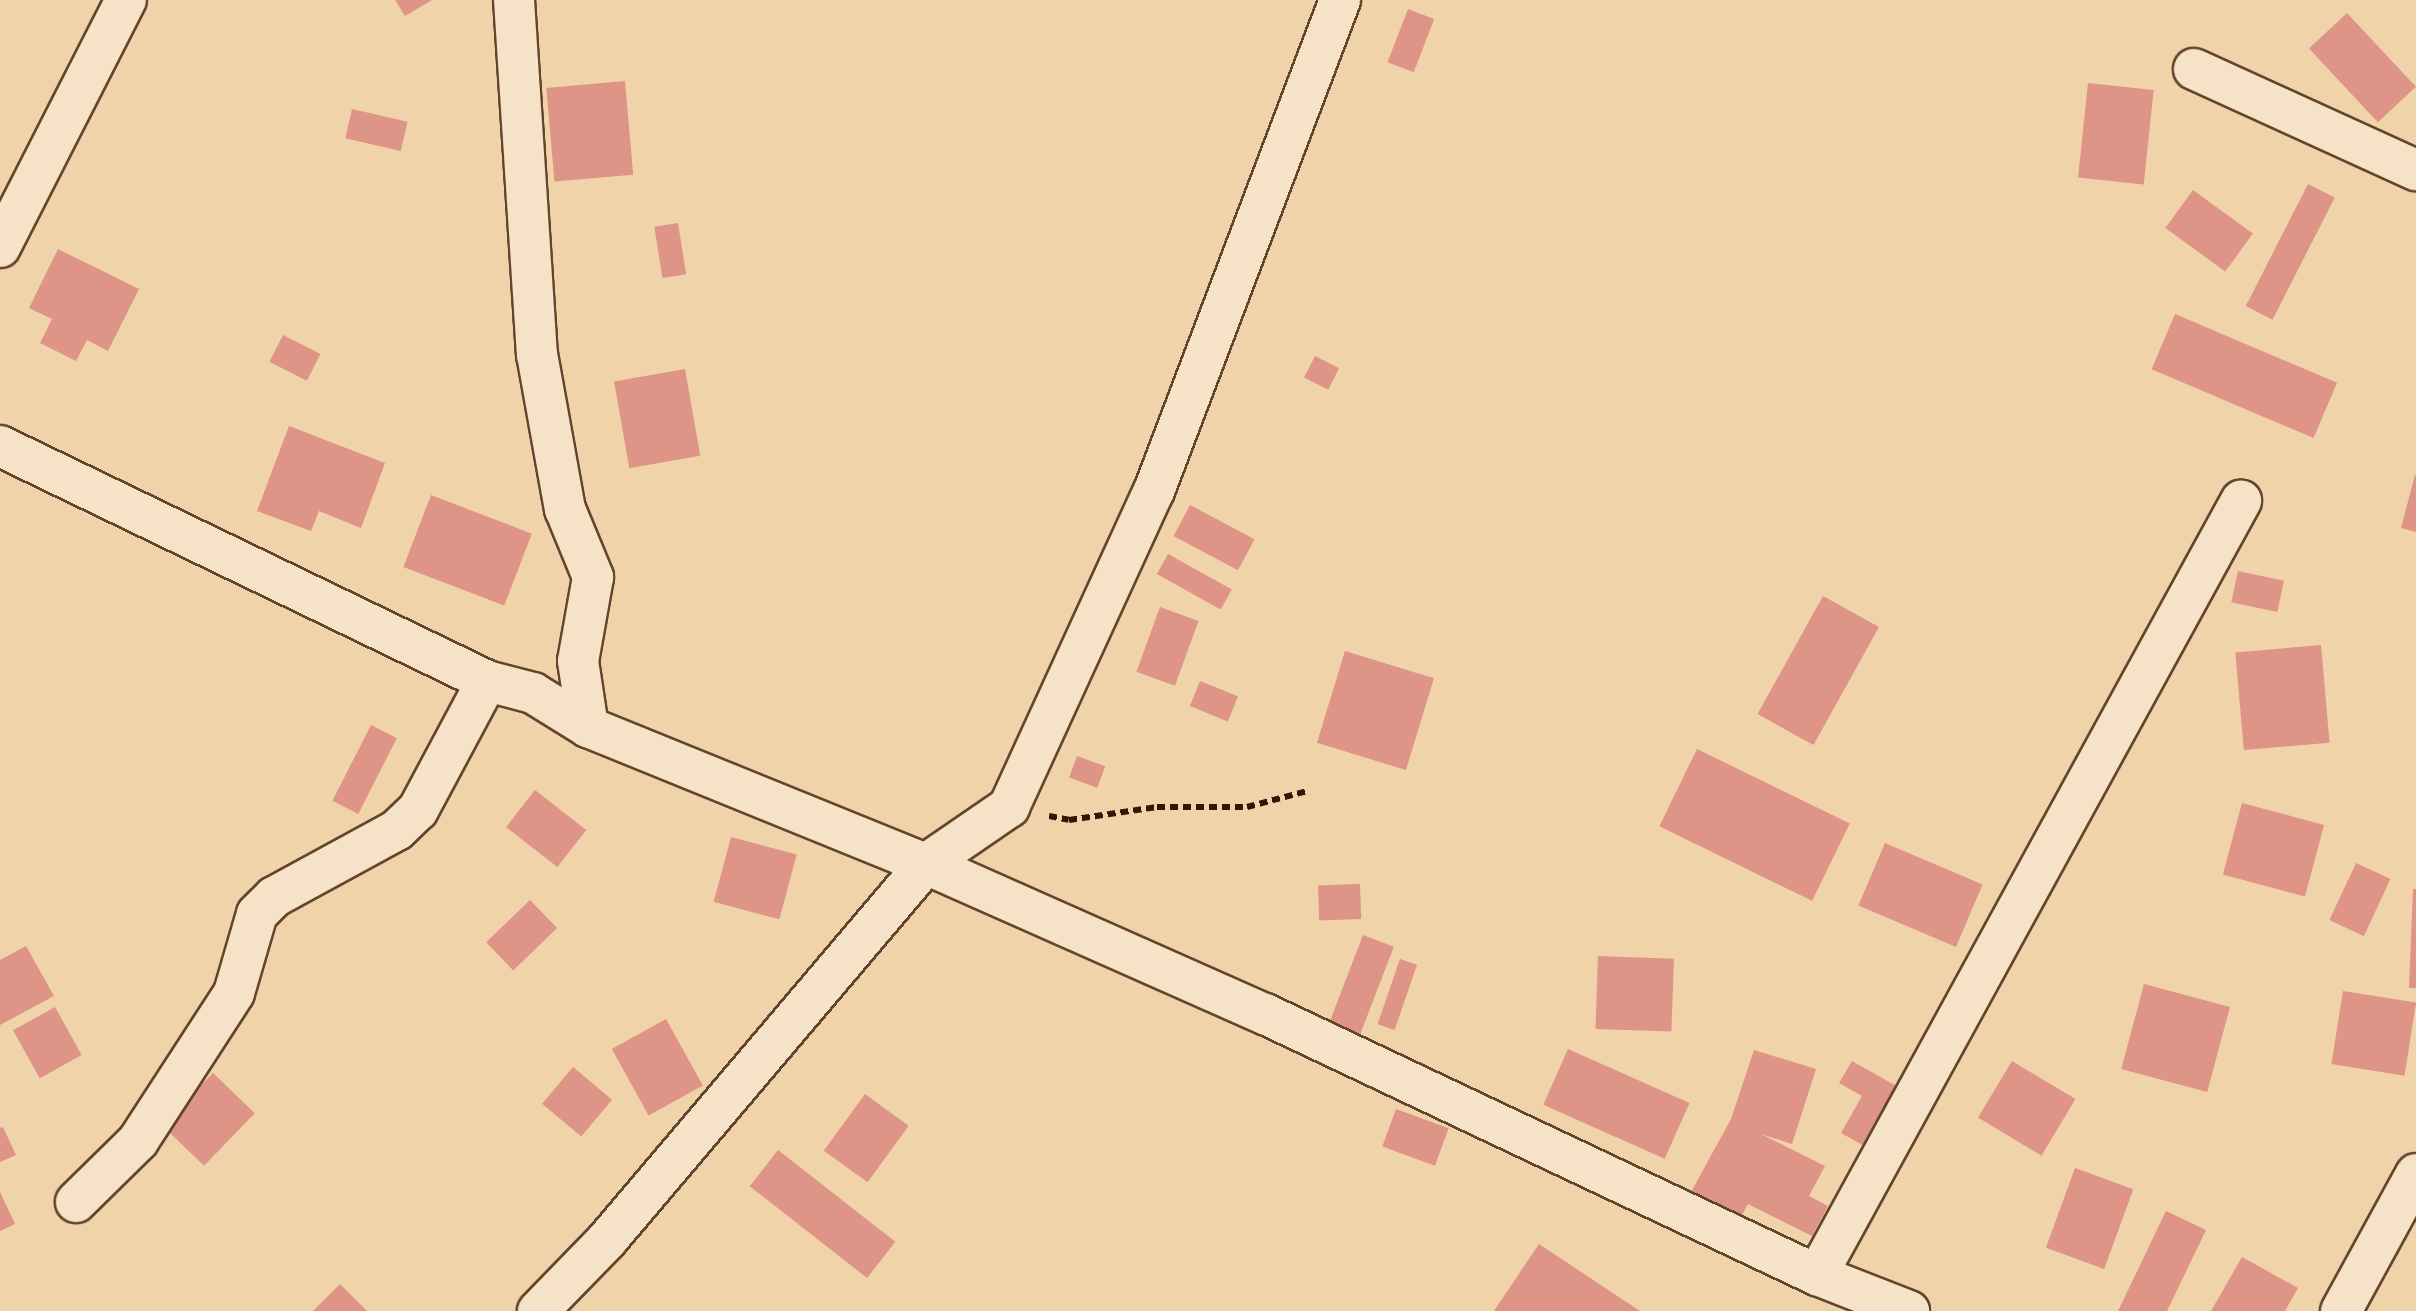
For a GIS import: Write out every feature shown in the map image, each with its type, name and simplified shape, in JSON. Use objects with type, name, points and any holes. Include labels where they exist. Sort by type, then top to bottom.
[{"type":"street","points":[[0,247],[126,0]]},
{"type":"street","points":[[514,0],[537,354],[566,510],[593,578],[578,661],[588,728]]},
{"type":"street","points":[[538,1311],[607,1240],[926,864],[1008,807],[1154,491],[1340,0]]},
{"type":"street","points":[[2194,69],[2416,170]]},
{"type":"street","points":[[0,446],[487,681],[532,694],[588,728],[926,864],[1265,1014],[1896,1309]]},
{"type":"street","points":[[1817,1275],[2240,501]]},
{"type":"street","points":[[76,1202],[138,1140],[234,993],[258,914],[274,897],[397,830],[418,810],[487,681]]},
{"type":"street","points":[[2341,1311],[2416,1174]]},
{"type":"path","points":[[1008,807],[1069,820],[1158,807],[1247,807],[1307,791]]},
{"type":"building","points":[[395,0],[432,0],[405,16]]},
{"type":"building","points":[[1408,9],[1434,19],[1414,72],[1388,62]]},
{"type":"building","points":[[2347,13],[2416,87],[2378,122],[2309,48]]},
{"type":"building","points":[[625,81],[633,175],[554,182],[546,88]]},
{"type":"building","points":[[2088,83],[2154,90],[2144,184],[2078,177]]},
{"type":"building","points":[[352,109],[408,122],[401,151],[345,138]]},
{"type":"building","points":[[2308,184],[2335,198],[2273,320],[2246,306]]},
{"type":"building","points":[[2193,190],[2253,233],[2225,272],[2165,228]]},
{"type":"building","points":[[678,223],[686,274],[662,278],[654,227]]},
{"type":"building","points":[[58,249],[139,289],[108,351],[87,340],[76,361],[40,343],[52,319],[29,308]]},
{"type":"building","points":[[2175,314],[2337,383],[2314,438],[2152,369]]},
{"type":"building","points":[[283,335],[320,354],[307,381],[269,362]]},
{"type":"building","points":[[1315,356],[1339,368],[1328,390],[1304,377]]},
{"type":"building","points":[[685,369],[700,456],[629,468],[614,382]]},
{"type":"building","points":[[289,426],[385,463],[361,528],[319,511],[311,531],[257,511]]},
{"type":"building","points":[[2416,475],[2416,532],[2401,528]]},
{"type":"building","points":[[431,495],[532,534],[504,606],[403,567]]},
{"type":"building","points":[[1190,505],[1254,539],[1238,570],[1174,536]]},
{"type":"building","points":[[1168,554],[1232,589],[1221,610],[1157,574]]},
{"type":"building","points":[[2238,571],[2284,581],[2277,612],[2231,602]]},
{"type":"building","points":[[1823,596],[1879,627],[1814,745],[1758,714]]},
{"type":"building","points":[[1160,607],[1199,621],[1175,686],[1136,672]]},
{"type":"building","points":[[2321,645],[2330,743],[2244,750],[2235,652]]},
{"type":"building","points":[[1345,651],[1434,678],[1406,770],[1317,743]]},
{"type":"building","points":[[1200,681],[1238,696],[1228,721],[1190,706]]},
{"type":"building","points":[[371,725],[397,738],[358,814],[332,801]]},
{"type":"building","points":[[1697,749],[1850,824],[1812,901],[1659,826]]},
{"type":"building","points":[[1077,756],[1105,766],[1097,788],[1069,778]]},
{"type":"building","points":[[535,790],[586,830],[557,867],[506,827]]},
{"type":"building","points":[[2242,803],[2324,825],[2305,896],[2223,874]]},
{"type":"building","points":[[731,837],[797,855],[779,919],[714,902]]},
{"type":"building","points":[[1885,843],[1983,884],[1956,947],[1858,906]]},
{"type":"building","points":[[2356,863],[2390,879],[2364,936],[2329,920]]},
{"type":"building","points":[[1360,884],[1361,919],[1319,920],[1318,885]]},
{"type":"building","points":[[2413,889],[2416,988],[2409,988]]},
{"type":"building","points":[[530,900],[557,928],[513,970],[486,942]]},
{"type":"building","points":[[1363,935],[1394,947],[1358,1039],[1328,1027]]},
{"type":"building","points":[[26,946],[54,996],[0,1025],[0,960]]},
{"type":"building","points":[[1598,956],[1674,959],[1671,1032],[1595,1029]]},
{"type":"building","points":[[1400,959],[1417,965],[1395,1030],[1378,1024]]},
{"type":"building","points":[[2144,984],[2230,1007],[2207,1092],[2121,1069]]},
{"type":"building","points":[[2343,991],[2416,1003],[2405,1076],[2331,1064]]},
{"type":"building","points":[[55,1007],[82,1055],[40,1078],[13,1030]]},
{"type":"building","points":[[666,1019],[703,1085],[649,1116],[612,1049]]},
{"type":"building","points":[[1568,1049],[1690,1103],[1665,1159],[1543,1105]]},
{"type":"building","points":[[1754,1050],[1816,1069],[1792,1144],[1761,1134],[1825,1166],[1809,1196],[1828,1206],[1812,1236],[1748,1204],[1741,1217],[1691,1192],[1731,1119]]},
{"type":"building","points":[[1852,1061],[1900,1088],[1866,1147],[1841,1133],[1862,1096],[1839,1083]]},
{"type":"building","points":[[2012,1061],[2075,1099],[2041,1156],[1978,1118]]},
{"type":"building","points":[[573,1067],[612,1100],[581,1137],[542,1104]]},
{"type":"building","points":[[213,1073],[255,1113],[204,1166],[162,1126]]},
{"type":"building","points":[[865,1094],[909,1126],[868,1182],[824,1151]]},
{"type":"building","points":[[1396,1109],[1449,1128],[1435,1166],[1382,1147]]},
{"type":"building","points":[[3,1127],[16,1155],[0,1162],[0,1128]]},
{"type":"building","points":[[778,1150],[895,1242],[867,1278],[750,1186]]},
{"type":"building","points":[[2075,1168],[2133,1189],[2104,1269],[2046,1248]]},
{"type":"building","points":[[0,1192],[15,1224],[0,1231]]},
{"type":"building","points":[[2166,1211],[2206,1230],[2167,1311],[2118,1311]]},
{"type":"building","points":[[1539,1244],[1640,1311],[1494,1311]]},
{"type":"building","points":[[2242,1257],[2298,1288],[2285,1311],[2211,1311]]},
{"type":"building","points":[[340,1284],[367,1311],[313,1311]]}]
